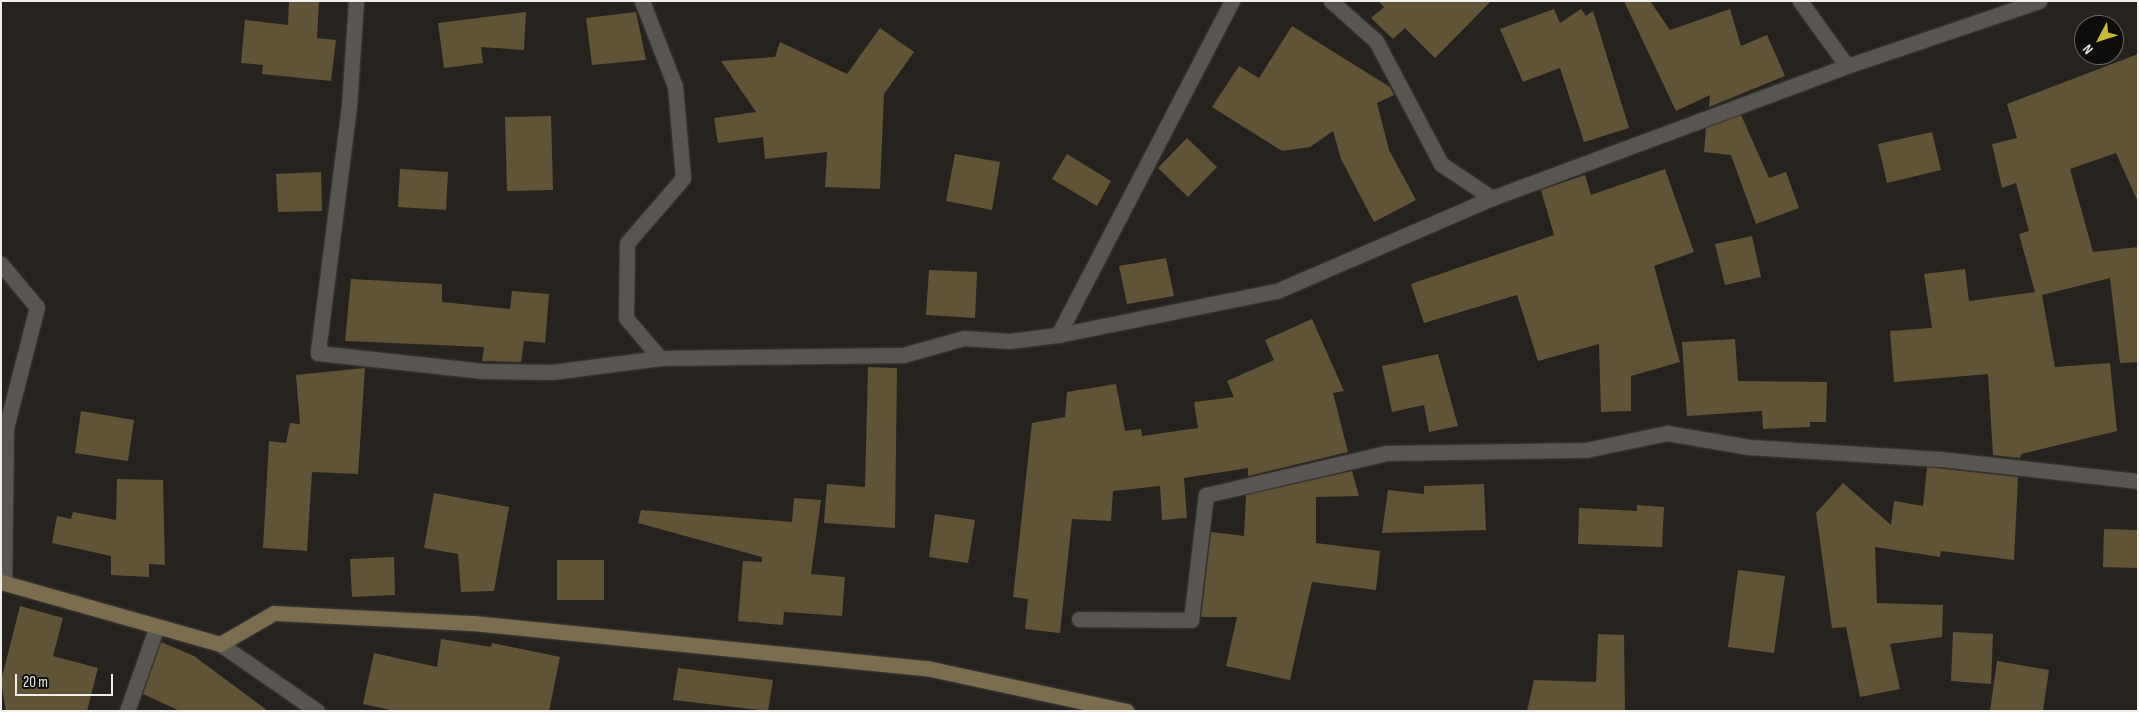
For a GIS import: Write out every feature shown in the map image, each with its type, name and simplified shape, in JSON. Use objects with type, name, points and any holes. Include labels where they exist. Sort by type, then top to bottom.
[{"type":"street","points":[[356,1],[349,106],[318,353],[483,371],[552,372],[660,358],[903,355],[964,338],[1009,341],[1058,335],[1277,291],[1492,198],[1847,66],[2039,1]]},
{"type":"street","points":[[642,1],[675,86],[683,178],[627,243],[626,318],[660,358]]},
{"type":"street","points":[[1058,335],[1232,1]]},
{"type":"street","points":[[1331,1],[1376,41],[1441,164],[1492,198]]},
{"type":"street","points":[[1800,1],[1847,66]]},
{"type":"street","points":[[1,264],[37,307],[6,428],[2,583],[220,644],[317,711]]},
{"type":"street","points":[[1079,619],[1191,620],[1206,495],[1386,453],[1586,450],[1667,434],[1749,447],[1941,459],[2138,481]]},
{"type":"street","points":[[220,644],[274,613],[473,623],[926,668],[1126,711]]},
{"type":"street","points":[[127,711],[157,626]]},
{"type":"building","points":[[289,1],[319,1],[317,38],[336,40],[331,81],[262,74],[263,65],[241,63],[245,20],[288,25]]},
{"type":"building","points":[[1378,1],[1491,1],[1435,58],[1405,28],[1393,39],[1371,18],[1384,7]]},
{"type":"building","points":[[1624,1],[1650,1],[1670,30],[1730,9],[1741,46],[1767,35],[1785,76],[1709,107],[1710,95],[1676,111]]},
{"type":"building","points":[[1554,9],[1560,23],[1581,9],[1586,16],[1593,11],[1629,128],[1584,142],[1560,68],[1523,82],[1500,29]]},
{"type":"building","points":[[526,12],[524,50],[481,47],[483,63],[444,68],[438,23]]},
{"type":"building","points":[[636,12],[646,60],[592,65],[586,18]]},
{"type":"building","points":[[1292,26],[1390,87],[1394,95],[1377,103],[1389,150],[1416,200],[1374,222],[1341,159],[1333,131],[1310,147],[1282,151],[1212,107],[1239,66],[1259,78]]},
{"type":"building","points":[[880,28],[914,52],[884,94],[880,189],[825,187],[827,152],[765,159],[763,137],[718,143],[714,118],[756,112],[721,61],[775,57],[780,42],[847,74]]},
{"type":"building","points":[[2138,54],[2138,202],[2116,153],[2070,169],[2093,252],[2138,247],[2138,362],[2120,363],[2110,278],[2042,295],[2055,367],[2110,363],[2117,431],[2021,454],[2020,458],[1993,455],[1988,374],[1894,382],[1890,331],[1932,328],[1924,274],[1965,269],[1969,301],[2035,292],[2019,234],[2029,231],[2016,183],[2002,188],[1992,144],[2017,138],[2007,104],[2109,65],[2124,65],[2124,59]]},
{"type":"building","points":[[1741,115],[1769,178],[1786,172],[1799,208],[1756,224],[1731,155],[1704,152],[1706,128]]},
{"type":"building","points":[[551,116],[553,190],[507,191],[505,117]]},
{"type":"building","points":[[1932,132],[1941,170],[1887,183],[1878,144]]},
{"type":"building","points":[[1187,138],[1217,167],[1188,197],[1158,168]]},
{"type":"building","points":[[955,154],[1000,162],[992,210],[946,201]]},
{"type":"building","points":[[1067,154],[1111,181],[1097,206],[1052,179]]},
{"type":"building","points":[[400,169],[448,172],[446,210],[398,207]]},
{"type":"building","points":[[1665,169],[1694,252],[1654,266],[1680,362],[1631,376],[1631,411],[1601,412],[1599,344],[1538,361],[1517,295],[1424,323],[1411,284],[1554,235],[1541,190],[1585,175],[1591,195]]},
{"type":"building","points":[[321,172],[322,211],[278,212],[276,174]]},
{"type":"building","points":[[1752,236],[1761,277],[1725,285],[1715,244]]},
{"type":"building","points":[[1166,258],[1174,296],[1127,304],[1119,266]]},
{"type":"building","points":[[929,270],[977,272],[975,318],[926,315]]},
{"type":"building","points":[[351,279],[442,284],[442,302],[510,309],[512,291],[549,294],[545,343],[524,341],[521,362],[482,361],[484,347],[345,341]]},
{"type":"building","points":[[1312,319],[1344,391],[1333,393],[1348,452],[1248,476],[1248,468],[1184,478],[1187,518],[1162,520],[1160,486],[1113,491],[1111,521],[1072,519],[1060,633],[1025,629],[1028,599],[1013,597],[1032,423],[1065,417],[1067,392],[1116,384],[1125,431],[1141,429],[1142,436],[1198,428],[1194,402],[1234,397],[1227,381],[1274,360],[1265,340]]},
{"type":"building","points":[[1735,339],[1738,381],[1827,382],[1826,422],[1810,422],[1810,427],[1763,429],[1762,411],[1687,416],[1682,342]]},
{"type":"building","points":[[1438,354],[1458,426],[1429,432],[1424,405],[1392,412],[1382,366]]},
{"type":"building","points":[[868,367],[897,368],[895,528],[824,523],[827,484],[865,487]]},
{"type":"building","points":[[365,368],[358,474],[312,472],[307,551],[263,548],[269,441],[286,443],[290,423],[300,424],[296,375]]},
{"type":"building","points":[[81,411],[134,420],[128,461],[75,453]]},
{"type":"building","points":[[1927,467],[2018,477],[2014,560],[1941,551],[1940,557],[1875,547],[1877,603],[1943,605],[1942,637],[1890,644],[1900,689],[1860,697],[1846,627],[1832,628],[1816,513],[1843,483],[1891,525],[1894,501],[1923,506]]},
{"type":"building","points":[[1352,471],[1359,496],[1316,497],[1316,543],[1380,551],[1376,590],[1312,582],[1290,680],[1226,666],[1237,617],[1201,617],[1211,532],[1244,536],[1246,495]]},
{"type":"building","points":[[117,479],[163,480],[165,565],[149,564],[149,577],[111,575],[111,556],[52,543],[57,516],[71,519],[73,512],[116,520]]},
{"type":"building","points":[[1484,484],[1486,530],[1382,533],[1388,490],[1424,494],[1424,486]]},
{"type":"building","points":[[434,493],[509,507],[494,591],[461,592],[458,554],[424,548]]},
{"type":"building","points":[[794,498],[821,500],[811,574],[845,577],[842,616],[784,612],[783,625],[738,621],[743,561],[762,562],[762,557],[638,523],[641,510],[792,522]]},
{"type":"building","points":[[1637,505],[1664,507],[1662,547],[1578,544],[1579,508],[1637,511]]},
{"type":"building","points":[[935,514],[975,520],[968,563],[929,557]]},
{"type":"building","points":[[2104,529],[2138,530],[2138,568],[2103,567]]},
{"type":"building","points":[[394,557],[395,595],[352,597],[350,559]]},
{"type":"building","points":[[557,560],[604,560],[604,600],[557,600]]},
{"type":"building","points":[[1738,570],[1785,576],[1774,653],[1728,647]]},
{"type":"building","points":[[20,606],[63,618],[53,656],[98,668],[87,711],[6,711],[1,681]]},
{"type":"building","points":[[1953,632],[1993,634],[1991,684],[1951,681]]},
{"type":"building","points":[[1598,634],[1624,635],[1625,711],[1527,711],[1534,680],[1596,682]]},
{"type":"building","points":[[441,639],[491,647],[492,643],[560,657],[549,711],[395,711],[363,704],[374,653],[437,667]]},
{"type":"building","points":[[161,642],[194,656],[268,711],[180,711],[143,694]]},
{"type":"building","points":[[1997,661],[2049,670],[2043,711],[1990,711]]},
{"type":"building","points":[[678,668],[773,680],[768,711],[673,700]]}]
